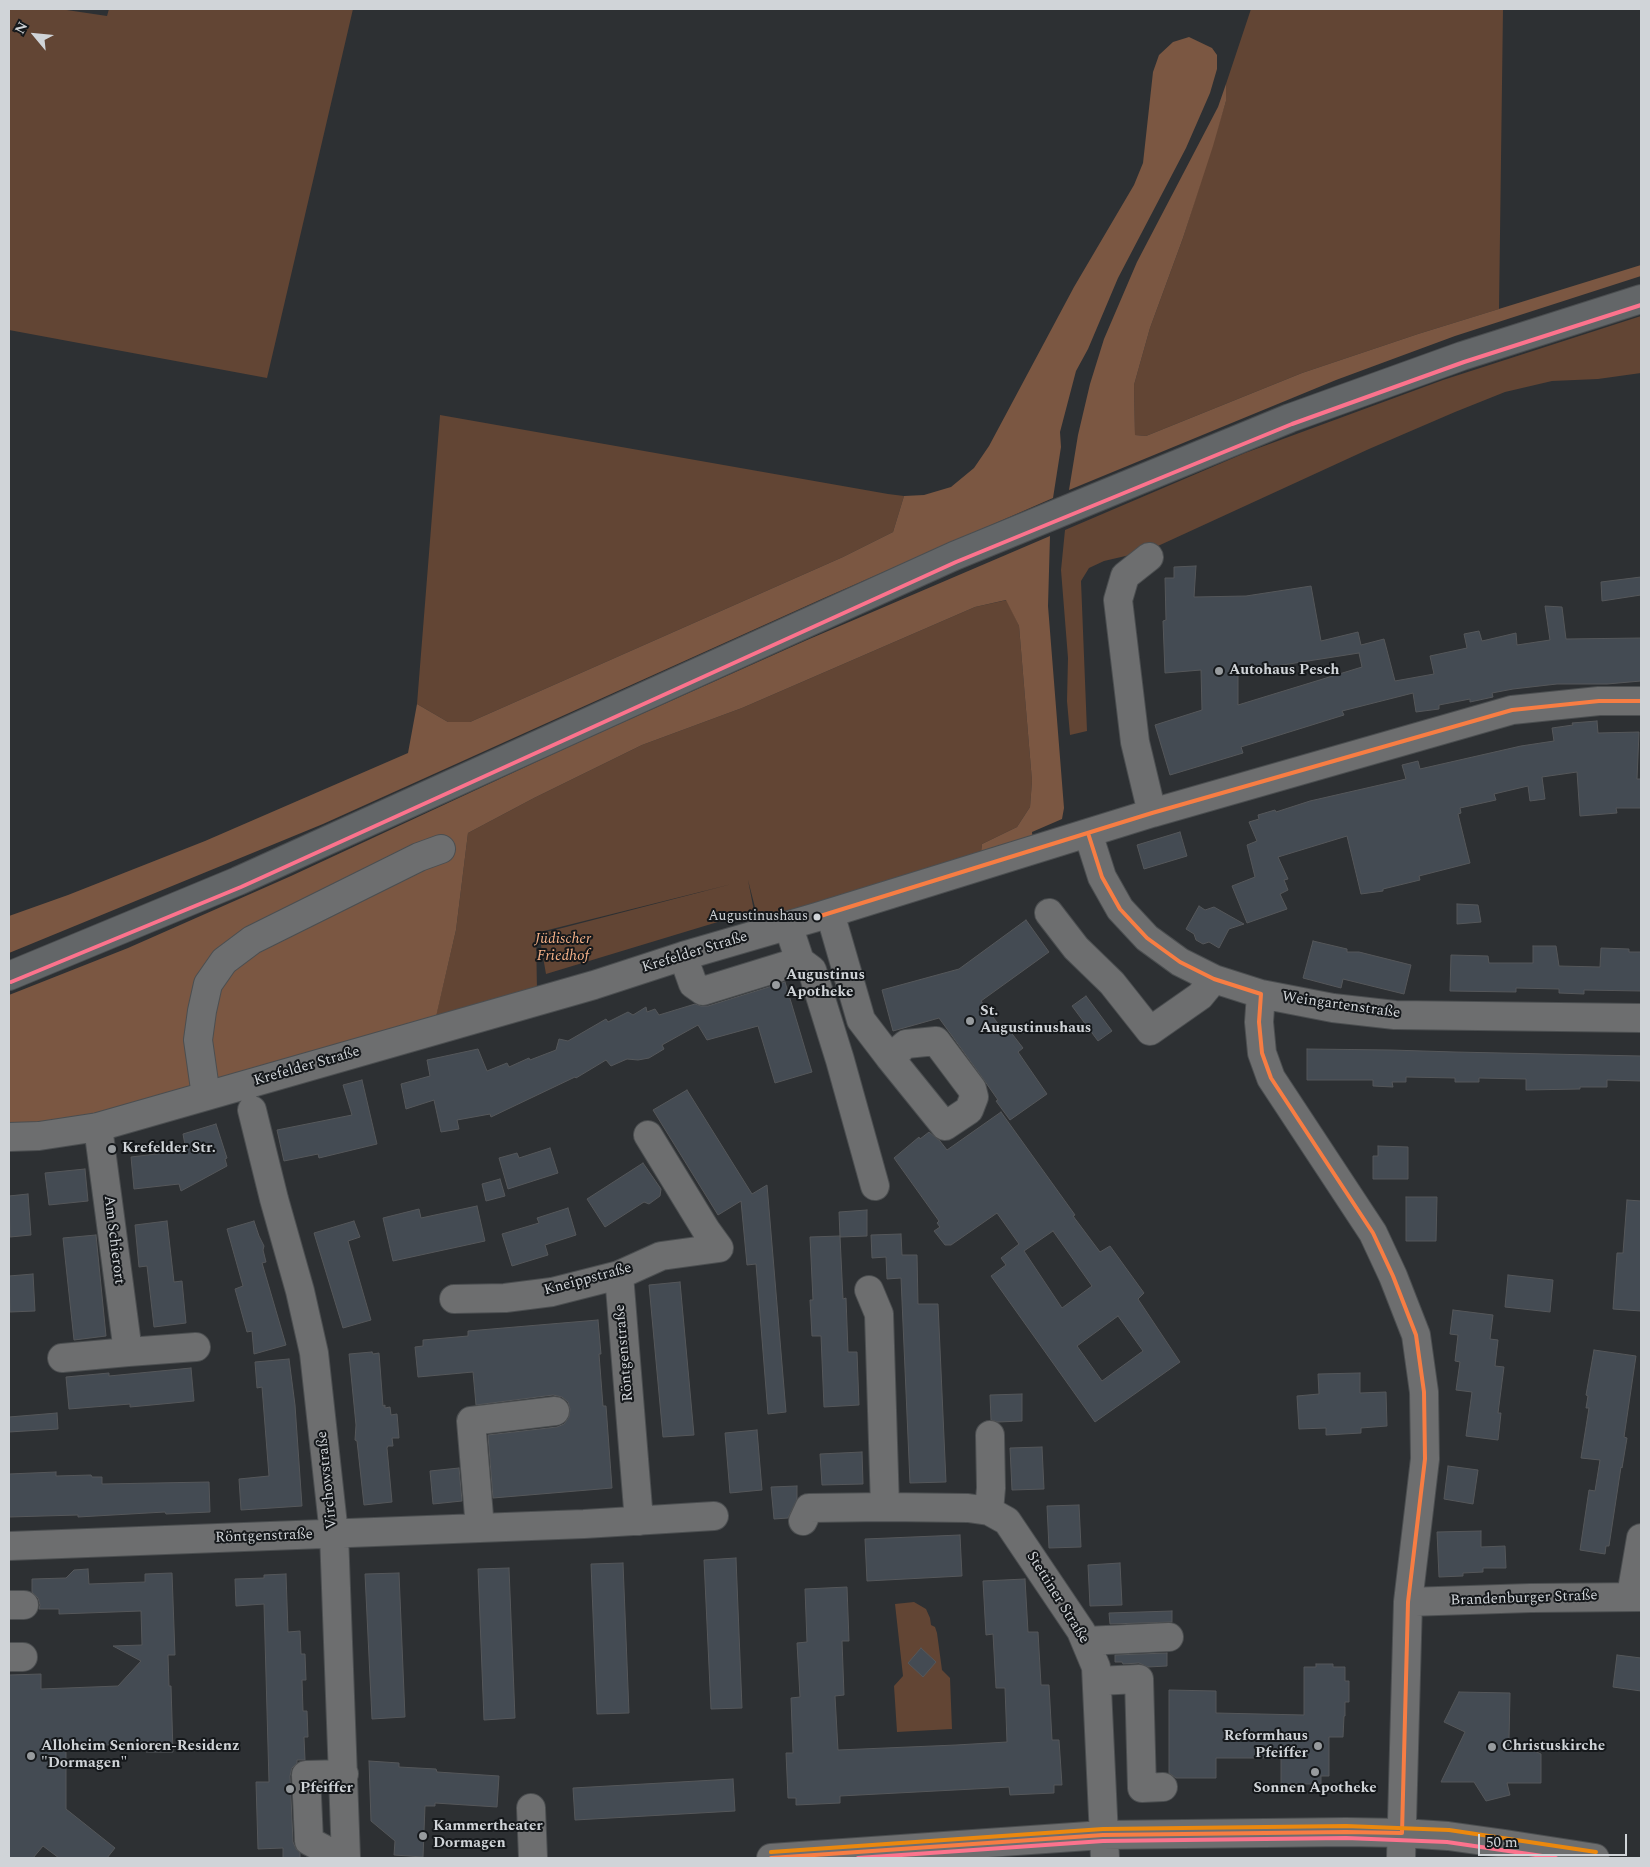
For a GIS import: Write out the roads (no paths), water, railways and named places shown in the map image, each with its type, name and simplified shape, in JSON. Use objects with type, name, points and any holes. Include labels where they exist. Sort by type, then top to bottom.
[{"type":"main road","points":[[9,976],[238,880],[742,651],[1000,537],[1290,418],[1462,356],[1641,299]]},
{"type":"street","points":[[1149,557],[1125,576],[1118,600],[1135,742],[1152,813]]},
{"type":"street","name":"Krefelder Straße","points":[[9,1137],[39,1136],[98,1127],[594,985],[1152,813],[1512,710],[1599,701],[1641,701]]},
{"type":"street","name":"Weingartenstraße","points":[[1088,834],[1102,877],[1120,909],[1146,938],[1180,962],[1214,979],[1261,994],[1333,1008],[1396,1015],[1641,1018]]},
{"type":"street","points":[[206,1096],[198,1040],[208,984],[224,960],[252,940],[419,857],[441,849]]},
{"type":"street","points":[[830,912],[861,1020],[890,1058]]},
{"type":"street","points":[[1049,913],[1076,948],[1112,983],[1150,1031],[1200,996],[1214,979]]},
{"type":"street","points":[[788,925],[800,961],[812,970],[840,1060],[875,1186]]},
{"type":"street","points":[[683,956],[693,984],[703,991],[800,961]]},
{"type":"street","points":[[1261,994],[1259,1022],[1262,1053],[1271,1078],[1373,1233],[1393,1276],[1416,1335],[1424,1392],[1425,1459],[1408,1602],[1401,1846]]},
{"type":"street","name":"Virchowstraße","points":[[252,1110],[274,1199],[300,1291],[314,1353],[334,1534],[346,1858]]},
{"type":"street","name":"Am Schierort","points":[[98,1127],[128,1352]]},
{"type":"street","name":"Kneippstraße","points":[[454,1299],[505,1298],[552,1292],[619,1275],[662,1256],[719,1248],[648,1135]]},
{"type":"street","name":"Röntgenstraße","points":[[619,1275],[639,1521]]},
{"type":"street","points":[[869,1290],[878,1314],[885,1507]]},
{"type":"street","points":[[62,1358],[196,1347]]},
{"type":"street","points":[[480,1528],[471,1421],[555,1411]]},
{"type":"street","points":[[989,1511],[991,1488],[990,1435]]},
{"type":"street","name":"Stettiner Straße","points":[[803,1521],[809,1508],[885,1507],[968,1508],[989,1511],[1007,1520],[1072,1615],[1086,1641],[1096,1667],[1104,1846]]},
{"type":"street","name":"Röntgenstraße","points":[[9,1546],[480,1528],[714,1516]]},
{"type":"street","points":[[1636,1597],[1641,1543]]},
{"type":"street","name":"Brandenburger Straße","points":[[1408,1602],[1636,1597]]},
{"type":"street","points":[[1086,1641],[1169,1637]]},
{"type":"street","points":[[1097,1681],[1139,1679],[1142,1788],[1163,1788]]},
{"type":"street","points":[[340,1858],[308,1841],[306,1775],[344,1774]]},
{"type":"street","points":[[531,1808],[533,1858]]},
{"type":"street","points":[[772,1858],[1104,1846],[1346,1832],[1401,1846],[1505,1844],[1595,1858]]},
{"type":"place","name":"Autohaus Pesch","points":[[1219,671]]},
{"type":"place","name":"Augustinushaus","points":[[817,917]]},
{"type":"place","name":"Augustinus Apotheke","points":[[776,985]]},
{"type":"place","name":"St. Augustinushaus","points":[[970,1021]]},
{"type":"place","name":"Krefelder Str.","points":[[112,1149]]},
{"type":"place","name":"Reformhaus Pfeiffer","points":[[1318,1746]]},
{"type":"place","name":"Christuskirche","points":[[1492,1747]]},
{"type":"place","name":"Alloheim Senioren-Residenz \"Dormagen\"","points":[[31,1756]]},
{"type":"place","name":"Sonnen Apotheke","points":[[1315,1772]]},
{"type":"place","name":"Pfeiffer","points":[[290,1789]]},
{"type":"place","name":"Kammertheater Dormagen","points":[[423,1836]]},
{"type":"park label","name":"Jüdischer Friedhof","points":[[563,948]]}]
